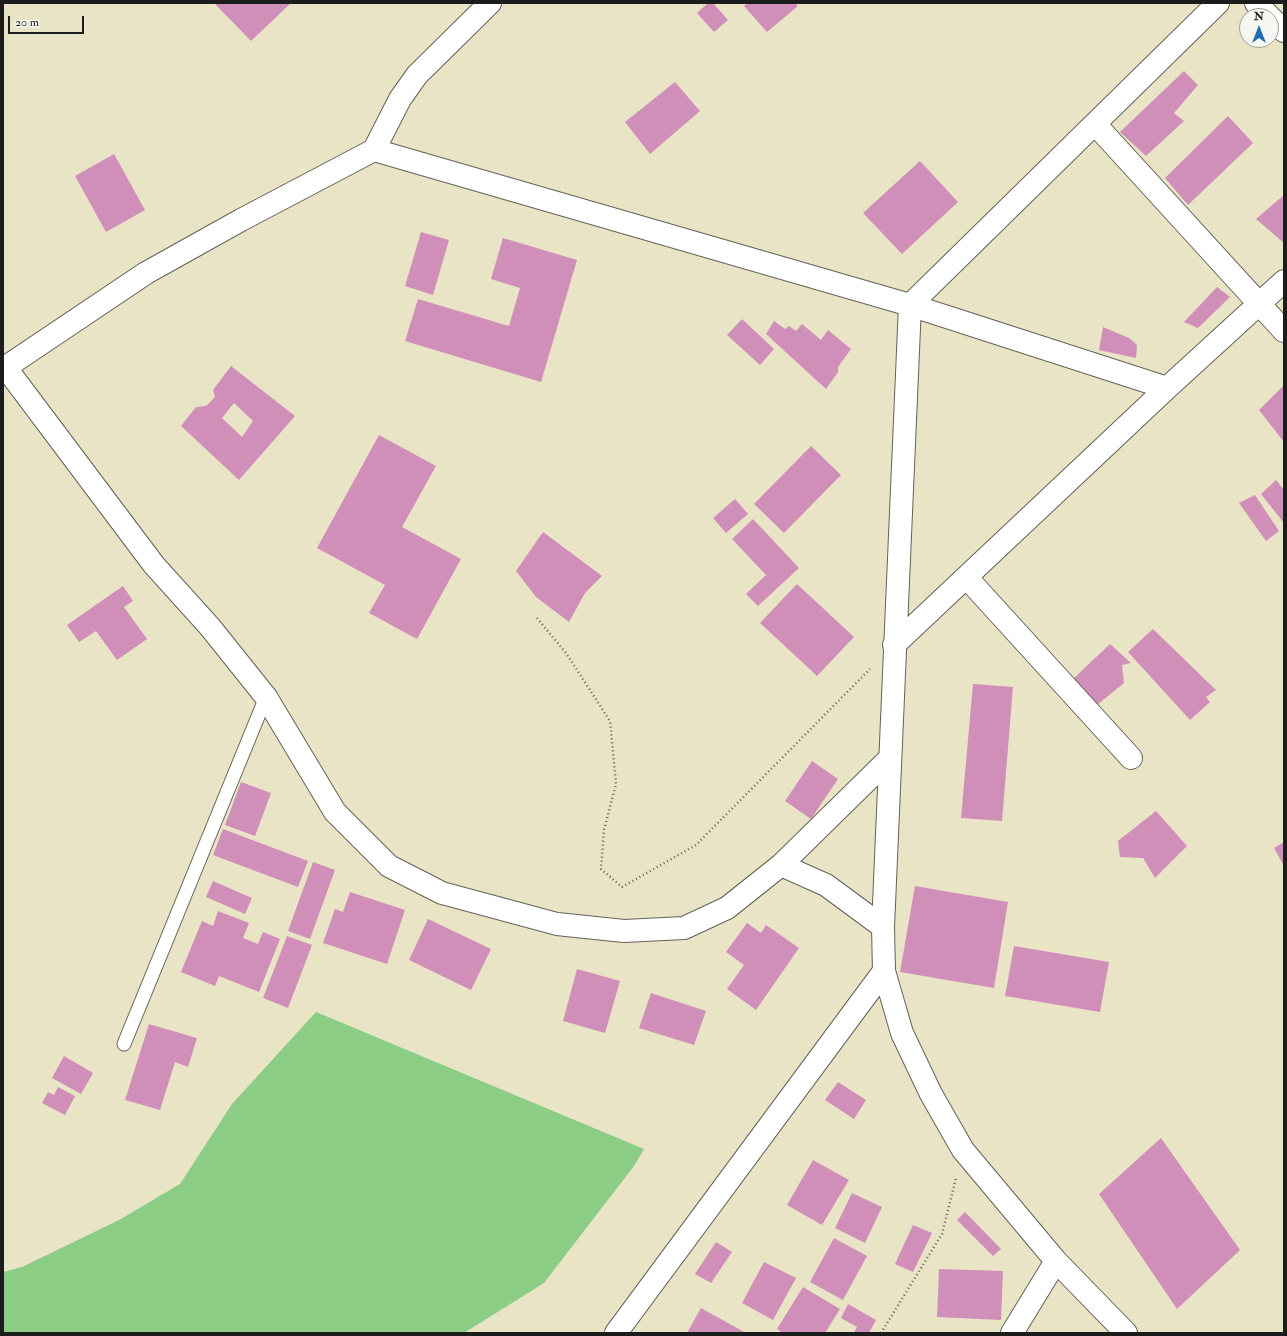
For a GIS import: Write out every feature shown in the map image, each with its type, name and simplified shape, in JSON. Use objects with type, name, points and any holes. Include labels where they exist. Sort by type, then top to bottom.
[{"type":"street","points":[[490,3],[417,75],[400,99],[374,150],[241,220],[146,273],[4,369],[154,565],[210,627],[266,697],[335,812],[389,866],[442,893],[557,924],[624,931],[684,928],[727,908],[781,865],[890,758]]},
{"type":"street","points":[[1126,1333],[1056,1261],[963,1150],[931,1094],[902,1034],[884,971],[883,927],[894,645],[910,305],[1218,3]]},
{"type":"street","points":[[1095,124],[1258,305],[1284,331]]},
{"type":"street","points":[[374,150],[910,305],[1167,388]]},
{"type":"street","points":[[894,645],[967,578],[1167,388],[1284,281]]},
{"type":"street","points":[[967,578],[1131,758]]},
{"type":"street","points":[[781,865],[826,885],[883,927]]},
{"type":"street","points":[[616,1333],[884,971]]},
{"type":"street","points":[[1012,1333],[1056,1261]]},
{"type":"lane","points":[[124,1044],[266,697]]},
{"type":"path","points":[[537,618],[566,653],[610,721],[616,784],[604,830],[601,869],[622,887],[696,845],[894,645]]},
{"type":"path","points":[[881,1333],[942,1234],[963,1150]]},
{"type":"green space","points":[[316,1012],[644,1149],[634,1166],[544,1283],[464,1333],[3,1333],[3,1272],[22,1267],[119,1220],[180,1184],[232,1104]]},
{"type":"building","points":[[214,3],[291,3],[251,41]]},
{"type":"building","points":[[708,3],[713,3],[728,20],[714,32],[697,13]]},
{"type":"building","points":[[748,3],[795,3],[798,6],[767,32],[744,6]]},
{"type":"building","points":[[1184,71],[1198,85],[1174,113],[1184,121],[1146,156],[1120,132]]},
{"type":"building","points":[[675,82],[700,111],[650,154],[625,122]]},
{"type":"building","points":[[1228,116],[1253,143],[1188,205],[1165,178]]},
{"type":"building","points":[[114,154],[145,210],[106,232],[75,176]]},
{"type":"building","points":[[920,161],[958,202],[902,254],[863,213]]},
{"type":"building","points":[[1284,195],[1284,243],[1256,219]]},
{"type":"building","points":[[421,232],[449,240],[433,295],[405,286]]},
{"type":"building","points":[[503,238],[577,260],[541,382],[405,341],[418,299],[509,326],[520,288],[491,279]]},
{"type":"building","points":[[1217,287],[1230,297],[1198,328],[1184,322]]},
{"type":"building","points":[[742,319],[774,349],[760,365],[727,335]]},
{"type":"building","points":[[774,321],[785,329],[789,326],[796,331],[802,324],[821,340],[828,330],[851,349],[838,367],[838,372],[826,389],[766,334]]},
{"type":"building","points":[[1103,327],[1129,338],[1137,345],[1136,358],[1099,350]]},
{"type":"building","points":[[231,366],[295,416],[239,480],[181,426],[196,407],[206,406],[215,397],[213,390]],"holes":[[[234,403],[253,421],[242,437],[222,418]]]},
{"type":"building","points":[[1284,385],[1284,442],[1259,410]]},
{"type":"building","points":[[379,435],[436,466],[402,527],[461,559],[417,639],[369,613],[385,585],[317,548]]},
{"type":"building","points":[[811,446],[841,475],[784,533],[754,504]]},
{"type":"building","points":[[1276,480],[1284,490],[1284,523],[1261,494]]},
{"type":"building","points":[[1255,495],[1279,531],[1266,541],[1239,503]]},
{"type":"building","points":[[735,499],[748,514],[726,533],[713,518]]},
{"type":"building","points":[[753,519],[799,568],[758,606],[746,594],[766,575],[732,539]]},
{"type":"building","points":[[543,532],[602,576],[585,593],[569,622],[536,597],[516,571]]},
{"type":"building","points":[[797,584],[854,637],[817,676],[760,623]]},
{"type":"building","points":[[123,586],[133,601],[124,607],[147,639],[117,660],[96,631],[79,642],[67,625]]},
{"type":"building","points":[[1153,629],[1216,690],[1206,697],[1210,702],[1190,720],[1128,652]]},
{"type":"building","points":[[1110,644],[1131,663],[1122,665],[1124,683],[1097,705],[1073,679]]},
{"type":"building","points":[[973,684],[1013,687],[1002,821],[961,818]]},
{"type":"building","points":[[812,761],[838,779],[811,819],[785,801]]},
{"type":"building","points":[[241,782],[271,793],[255,836],[225,825]]},
{"type":"building","points":[[1156,811],[1187,846],[1155,878],[1143,858],[1120,857],[1118,841]]},
{"type":"building","points":[[223,829],[308,861],[298,887],[213,855]]},
{"type":"building","points":[[1284,842],[1284,866],[1274,848]]},
{"type":"building","points":[[313,862],[335,870],[310,939],[288,931]]},
{"type":"building","points":[[213,881],[252,898],[245,914],[206,897]]},
{"type":"building","points":[[915,886],[1008,902],[994,988],[900,972]]},
{"type":"building","points":[[350,892],[405,910],[387,964],[323,943],[335,909],[343,912]]},
{"type":"building","points":[[218,911],[249,923],[243,938],[258,944],[263,932],[280,939],[259,992],[219,976],[215,986],[181,972],[202,921],[213,926]]},
{"type":"building","points":[[428,919],[491,949],[471,990],[409,960]]},
{"type":"building","points":[[747,923],[761,933],[766,925],[799,948],[756,1010],[727,989],[744,965],[726,952]]},
{"type":"building","points":[[287,936],[312,945],[288,1008],[263,998]]},
{"type":"building","points":[[1014,946],[1109,962],[1100,1012],[1005,996]]},
{"type":"building","points":[[577,969],[620,981],[605,1033],[563,1021]]},
{"type":"building","points":[[651,993],[706,1011],[694,1045],[639,1028]]},
{"type":"building","points":[[149,1024],[197,1038],[188,1067],[175,1062],[160,1110],[125,1100]]},
{"type":"building","points":[[64,1056],[93,1073],[81,1094],[52,1078]]},
{"type":"building","points":[[838,1082],[866,1100],[854,1119],[825,1100]]},
{"type":"building","points":[[58,1087],[75,1096],[65,1115],[42,1103],[48,1092],[54,1095]]},
{"type":"building","points":[[1161,1138],[1240,1250],[1177,1309],[1099,1194]]},
{"type":"building","points":[[813,1160],[849,1180],[822,1225],[787,1205]]},
{"type":"building","points":[[852,1193],[882,1207],[865,1243],[835,1228]]},
{"type":"building","points":[[965,1212],[1001,1249],[993,1256],[957,1220]]},
{"type":"building","points":[[913,1225],[932,1233],[913,1272],[895,1264]]},
{"type":"building","points":[[834,1238],[867,1256],[843,1300],[810,1282]]},
{"type":"building","points":[[716,1242],[732,1252],[711,1283],[695,1274]]},
{"type":"building","points":[[764,1262],[796,1278],[773,1320],[742,1303]]},
{"type":"building","points":[[939,1269],[1003,1271],[1001,1320],[937,1317]]},
{"type":"building","points":[[803,1287],[840,1309],[825,1333],[783,1333],[777,1329]]},
{"type":"building","points":[[848,1304],[876,1320],[869,1333],[854,1333],[857,1327],[841,1318]]},
{"type":"building","points":[[701,1308],[746,1333],[687,1333]]}]
